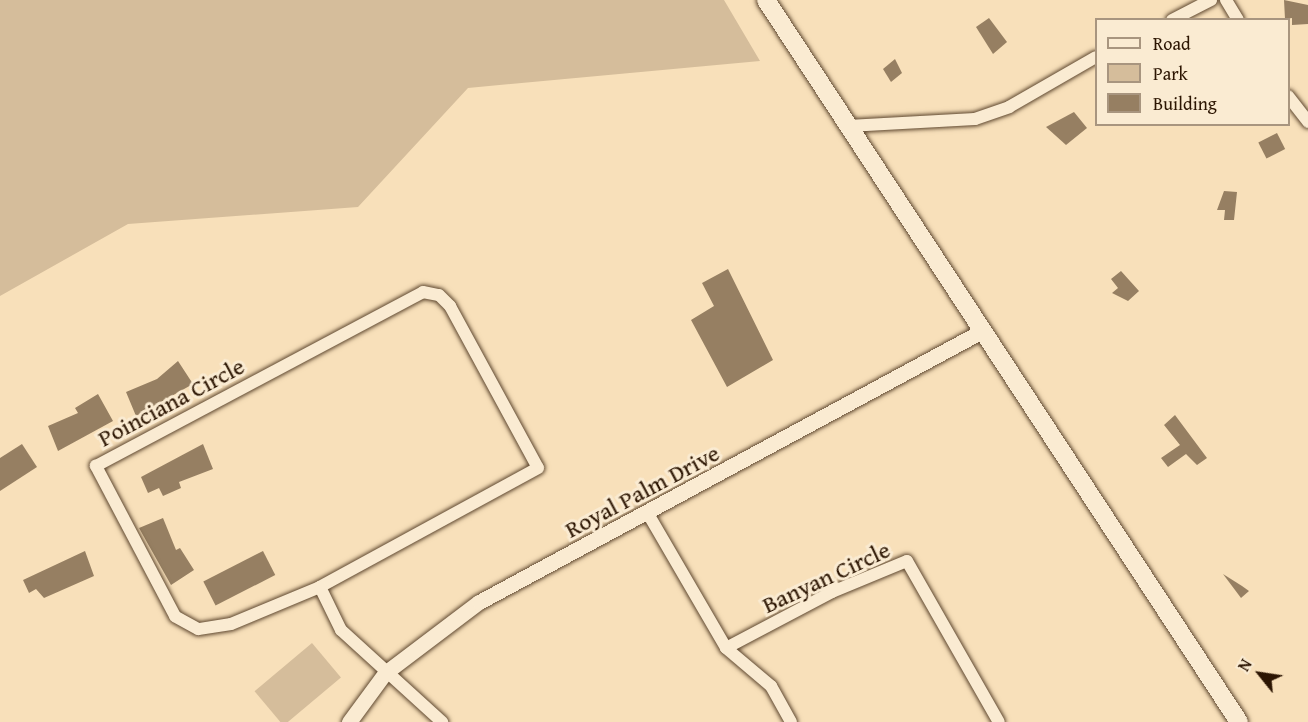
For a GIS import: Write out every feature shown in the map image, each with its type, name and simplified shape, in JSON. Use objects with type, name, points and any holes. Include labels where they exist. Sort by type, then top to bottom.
[{"type":"main road","points":[[766,0],[1239,722]]},
{"type":"street","points":[[1176,18],[1211,0]]},
{"type":"street","points":[[1226,0],[1237,18]]},
{"type":"street","points":[[848,126],[975,119],[1009,107],[1095,58]]},
{"type":"street","points":[[1290,99],[1308,122]]},
{"type":"street","name":"Poinciana Circle","points":[[423,292],[439,295],[538,468],[320,587],[231,624],[198,629],[175,615],[96,466],[423,292]]},
{"type":"street","name":"Royal Palm Drive","points":[[350,722],[385,673],[479,602],[982,331]]},
{"type":"street","points":[[648,512],[726,648],[771,686],[790,722]]},
{"type":"street","name":"Banyan Circle","points":[[726,648],[832,592],[907,561],[999,722]]},
{"type":"street","points":[[320,587],[341,630],[385,673],[442,722]]},
{"type":"green space","points":[[0,0],[724,0],[760,61],[468,88],[358,207],[128,224],[0,296]]},
{"type":"green space","points":[[312,643],[341,677],[288,722],[280,722],[255,691]]},
{"type":"building","points":[[1284,0],[1308,5],[1308,24],[1292,25],[1292,18],[1285,18]]},
{"type":"building","points":[[989,18],[1007,42],[993,54],[976,27]]},
{"type":"building","points":[[895,59],[902,73],[891,82],[883,69]]},
{"type":"building","points":[[1074,112],[1087,128],[1066,145],[1046,127]]},
{"type":"building","points":[[1277,133],[1285,149],[1266,159],[1258,143]]},
{"type":"building","points":[[1224,191],[1237,192],[1234,220],[1224,220],[1225,210],[1217,210]]},
{"type":"building","points":[[728,269],[773,360],[727,387],[691,320],[714,306],[702,283]]},
{"type":"building","points":[[1121,271],[1139,291],[1128,301],[1112,293],[1118,288],[1111,279]]},
{"type":"building","points":[[178,361],[193,384],[136,416],[126,392],[157,379]]},
{"type":"building","points":[[98,394],[113,421],[58,451],[48,426],[78,413],[75,408]]},
{"type":"building","points":[[1175,415],[1207,458],[1197,465],[1186,454],[1168,467],[1161,458],[1180,445],[1164,425]]},
{"type":"building","points":[[22,444],[37,467],[0,491],[0,458]]},
{"type":"building","points":[[203,444],[213,469],[179,482],[181,488],[163,496],[159,488],[148,493],[141,477]]},
{"type":"building","points":[[163,518],[176,550],[180,548],[194,570],[171,585],[139,528]]},
{"type":"building","points":[[85,551],[94,576],[44,598],[36,589],[29,593],[23,580]]},
{"type":"building","points":[[263,551],[275,575],[216,605],[203,581]]},
{"type":"building","points":[[1223,574],[1242,586],[1249,591],[1241,598]]}]
